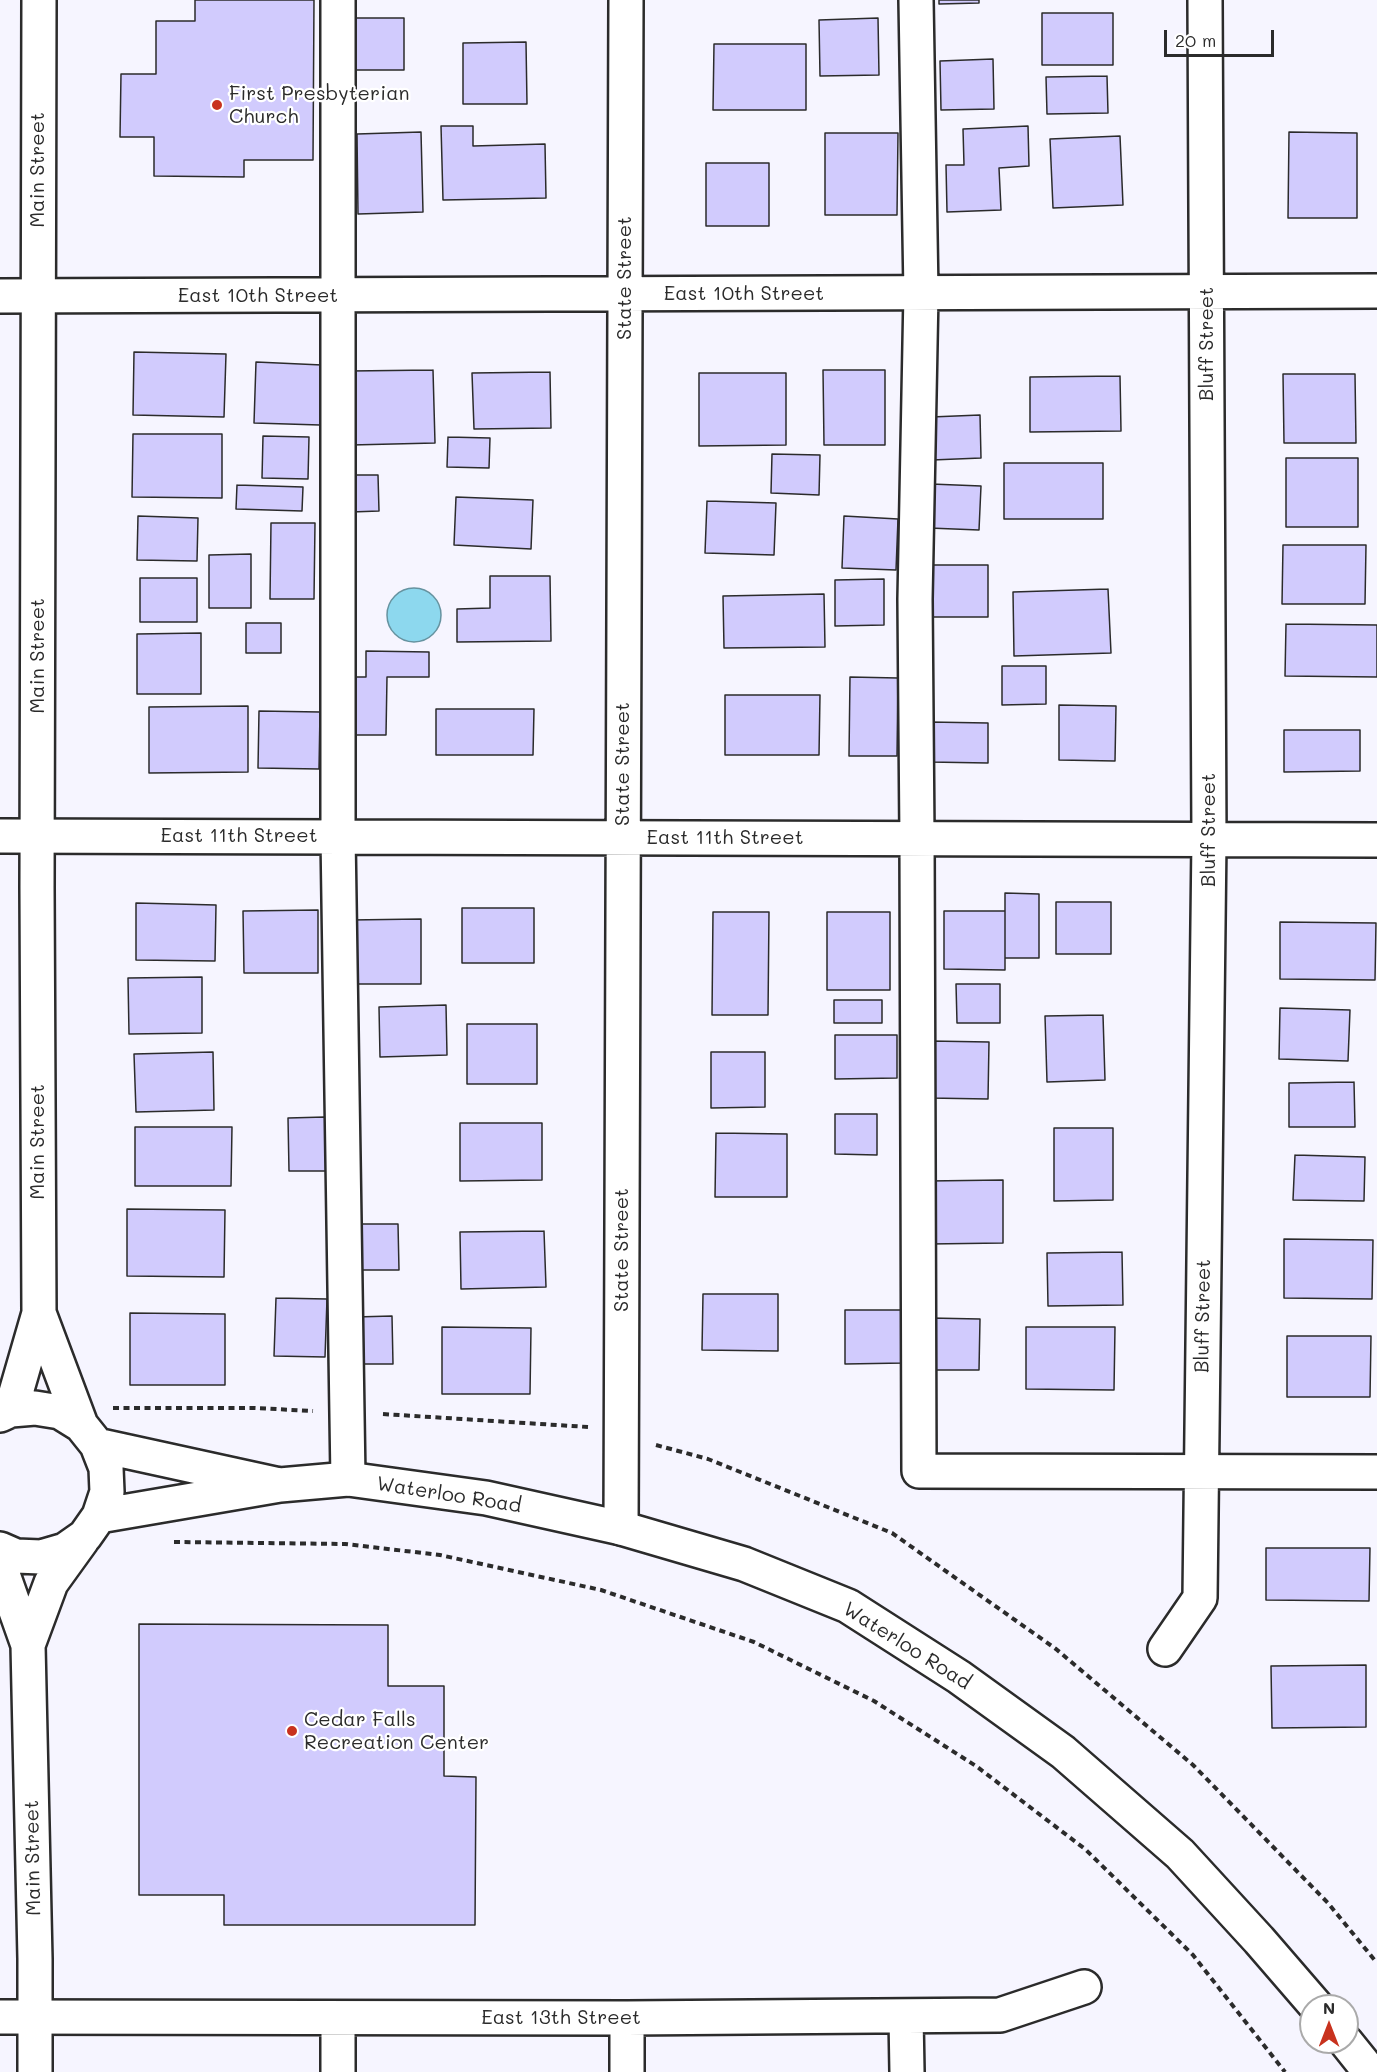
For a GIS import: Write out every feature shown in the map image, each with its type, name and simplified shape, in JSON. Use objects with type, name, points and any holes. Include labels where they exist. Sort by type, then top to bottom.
[{"type":"street","name":"Main Street","points":[[5,1413],[39,1313],[37,836],[39,0]]},
{"type":"street","points":[[338,0],[338,836],[348,1479]]},
{"type":"street","name":"State Street","points":[[621,1528],[626,0]]},
{"type":"street","points":[[916,0],[921,293],[915,599],[919,1471],[1377,1472]]},
{"type":"street","name":"Bluff Street","points":[[1165,1650],[1200,1598],[1209,839],[1205,0]]},
{"type":"street","name":"East 10th Street","points":[[0,296],[1377,291]]},
{"type":"street","name":"East 11th Street","points":[[0,836],[1377,840]]},
{"type":"street","name":"Main Street","points":[[28,1645],[51,1583],[92,1526],[107,1492],[106,1467],[89,1435],[39,1313]]},
{"type":"street","name":"Waterloo Road","points":[[5,1413],[35,1408],[60,1413],[89,1435],[280,1485]]},
{"type":"street","name":"Waterloo Road","points":[[92,1526],[280,1485],[348,1479],[486,1498],[621,1528],[744,1564],[848,1606],[959,1677],[1063,1752],[1180,1854],[1306,1994]]},
{"type":"street","points":[[0,1550],[16,1556],[41,1557],[64,1550],[92,1526]]},
{"type":"street","name":"Main Street","points":[[0,1566],[28,1645],[34,2072]]},
{"type":"street","name":"East 13th Street","points":[[0,2017],[627,2018],[1000,2015],[1084,1988]]},
{"type":"street","points":[[906,2016],[907,2072]]},
{"type":"street","points":[[338,2018],[338,2072]]},
{"type":"street","points":[[627,2018],[627,2072]]},
{"type":"street","points":[[1356,2054],[1370,2072]]},
{"type":"path","points":[[171,1542],[345,1544],[440,1555],[601,1590],[754,1642],[874,1701],[976,1766],[1085,1849],[1193,1955],[1285,2072]]},
{"type":"water","points":[[414,588],[424,590],[433,596],[439,605],[441,615],[439,625],[433,634],[424,640],[414,642],[404,640],[395,634],[389,625],[387,615],[389,605],[395,596],[404,590]]},
{"type":"building","name":"First Presbyterian Church","points":[[195,0],[314,0],[313,160],[244,160],[244,177],[154,176],[154,137],[120,137],[121,74],[156,74],[156,21],[195,21]]},
{"type":"building","points":[[939,0],[979,0],[979,3],[939,4]]},
{"type":"building","points":[[1042,13],[1113,13],[1113,65],[1042,65]]},
{"type":"building","points":[[354,18],[404,18],[404,70],[354,70]]},
{"type":"building","points":[[878,18],[879,75],[820,76],[819,20]]},
{"type":"building","points":[[526,42],[527,104],[463,104],[463,43]]},
{"type":"building","points":[[714,44],[806,44],[806,110],[713,110]]},
{"type":"building","points":[[993,59],[994,109],[941,110],[940,61]]},
{"type":"building","points":[[1107,76],[1108,113],[1047,114],[1046,77]]},
{"type":"building","points":[[441,126],[473,126],[473,146],[545,144],[546,198],[443,200]]},
{"type":"building","points":[[1028,126],[1029,166],[999,168],[1001,210],[947,212],[946,165],[964,165],[963,129]]},
{"type":"building","points":[[421,132],[423,212],[358,214],[357,134]]},
{"type":"building","points":[[1289,132],[1357,133],[1357,218],[1288,218]]},
{"type":"building","points":[[825,133],[898,133],[897,215],[825,215]]},
{"type":"building","points":[[1120,136],[1123,205],[1053,208],[1050,139]]},
{"type":"building","points":[[706,163],[769,163],[769,226],[706,226]]},
{"type":"building","points":[[134,352],[226,354],[224,417],[133,415]]},
{"type":"building","points":[[256,362],[322,365],[320,425],[254,423]]},
{"type":"building","points":[[433,370],[435,443],[351,445],[350,371]]},
{"type":"building","points":[[823,370],[885,370],[885,445],[824,445]]},
{"type":"building","points":[[550,372],[551,428],[474,429],[472,373]]},
{"type":"building","points":[[699,373],[786,373],[786,445],[699,446]]},
{"type":"building","points":[[1283,374],[1355,374],[1356,443],[1284,443]]},
{"type":"building","points":[[1120,376],[1121,431],[1030,432],[1030,377]]},
{"type":"building","points":[[980,415],[981,458],[932,460],[931,417]]},
{"type":"building","points":[[133,434],[222,434],[222,498],[132,497]]},
{"type":"building","points":[[263,436],[309,437],[308,479],[262,478]]},
{"type":"building","points":[[448,437],[490,438],[489,468],[447,467]]},
{"type":"building","points":[[772,454],[820,455],[819,495],[771,493]]},
{"type":"building","points":[[1286,458],[1358,458],[1358,527],[1286,527]]},
{"type":"building","points":[[1004,463],[1103,463],[1103,519],[1004,519]]},
{"type":"building","points":[[350,475],[378,475],[379,511],[351,512]]},
{"type":"building","points":[[931,484],[981,486],[979,530],[929,528]]},
{"type":"building","points":[[237,485],[303,487],[302,511],[236,509]]},
{"type":"building","points":[[456,497],[533,500],[531,549],[454,545]]},
{"type":"building","points":[[707,501],[776,503],[774,555],[705,553]]},
{"type":"building","points":[[138,516],[198,518],[197,561],[137,560]]},
{"type":"building","points":[[844,516],[898,519],[896,570],[842,568]]},
{"type":"building","points":[[271,523],[315,523],[314,599],[270,599]]},
{"type":"building","points":[[1283,545],[1366,545],[1365,604],[1282,604]]},
{"type":"building","points":[[251,554],[251,608],[209,608],[209,555]]},
{"type":"building","points":[[932,565],[988,565],[988,617],[932,617]]},
{"type":"building","points":[[490,576],[550,576],[551,641],[457,642],[457,609],[490,608]]},
{"type":"building","points":[[140,578],[197,578],[197,622],[140,622]]},
{"type":"building","points":[[884,579],[884,625],[835,626],[835,580]]},
{"type":"building","points":[[1108,589],[1111,653],[1014,656],[1013,592]]},
{"type":"building","points":[[824,594],[825,647],[724,648],[723,596]]},
{"type":"building","points":[[246,623],[281,623],[281,653],[246,653]]},
{"type":"building","points":[[1286,624],[1377,625],[1377,677],[1285,676]]},
{"type":"building","points":[[201,633],[201,694],[137,694],[137,634]]},
{"type":"building","points":[[366,651],[429,652],[429,677],[387,677],[386,735],[351,735],[352,677],[366,677]]},
{"type":"building","points":[[1002,666],[1046,666],[1046,704],[1002,705]]},
{"type":"building","points":[[850,677],[898,678],[897,756],[849,756]]},
{"type":"building","points":[[725,695],[820,695],[819,755],[725,755]]},
{"type":"building","points":[[1059,705],[1116,706],[1115,761],[1059,760]]},
{"type":"building","points":[[248,706],[248,772],[149,773],[149,707]]},
{"type":"building","points":[[436,709],[534,709],[533,755],[436,755]]},
{"type":"building","points":[[259,711],[320,712],[319,769],[258,768]]},
{"type":"building","points":[[929,722],[988,723],[988,763],[929,762]]},
{"type":"building","points":[[1284,730],[1360,730],[1360,771],[1284,772]]},
{"type":"building","points":[[1005,893],[1039,894],[1039,958],[1005,958]]},
{"type":"building","points":[[1056,902],[1111,902],[1111,954],[1056,954]]},
{"type":"building","points":[[136,903],[216,905],[215,961],[136,960]]},
{"type":"building","points":[[462,908],[534,908],[534,963],[462,963]]},
{"type":"building","points":[[318,910],[318,973],[244,973],[243,911]]},
{"type":"building","points":[[944,911],[1005,911],[1005,970],[944,969]]},
{"type":"building","points":[[713,912],[769,912],[768,1015],[712,1015]]},
{"type":"building","points":[[827,912],[890,912],[890,990],[827,990]]},
{"type":"building","points":[[421,919],[421,984],[351,984],[350,920]]},
{"type":"building","points":[[1280,922],[1376,923],[1375,980],[1280,979]]},
{"type":"building","points":[[202,977],[202,1033],[129,1034],[128,978]]},
{"type":"building","points":[[956,984],[1000,984],[1000,1023],[957,1023]]},
{"type":"building","points":[[834,1000],[882,1000],[882,1023],[834,1023]]},
{"type":"building","points":[[446,1005],[447,1055],[380,1057],[379,1007]]},
{"type":"building","points":[[1280,1008],[1350,1010],[1348,1061],[1279,1059]]},
{"type":"building","points":[[1103,1015],[1105,1080],[1047,1082],[1045,1016]]},
{"type":"building","points":[[467,1024],[537,1024],[537,1084],[467,1084]]},
{"type":"building","points":[[835,1035],[897,1035],[897,1078],[835,1079]]},
{"type":"building","points":[[930,1041],[989,1042],[988,1099],[929,1098]]},
{"type":"building","points":[[213,1052],[214,1110],[136,1112],[134,1054]]},
{"type":"building","points":[[711,1052],[765,1052],[765,1107],[711,1108]]},
{"type":"building","points":[[1354,1082],[1355,1127],[1289,1127],[1289,1083]]},
{"type":"building","points":[[835,1114],[877,1114],[877,1155],[835,1154]]},
{"type":"building","points":[[325,1117],[326,1171],[289,1171],[288,1118]]},
{"type":"building","points":[[460,1123],[542,1123],[542,1180],[460,1181]]},
{"type":"building","points":[[135,1127],[232,1127],[231,1186],[135,1186]]},
{"type":"building","points":[[1054,1128],[1113,1128],[1113,1200],[1054,1201]]},
{"type":"building","points":[[716,1133],[787,1134],[787,1197],[715,1197]]},
{"type":"building","points":[[1295,1155],[1365,1157],[1364,1201],[1293,1200]]},
{"type":"building","points":[[1003,1180],[1003,1243],[929,1244],[928,1181]]},
{"type":"building","points":[[127,1209],[225,1210],[224,1277],[127,1276]]},
{"type":"building","points":[[357,1224],[398,1224],[399,1270],[358,1270]]},
{"type":"building","points":[[544,1231],[546,1287],[461,1289],[460,1232]]},
{"type":"building","points":[[1284,1239],[1373,1240],[1372,1299],[1284,1298]]},
{"type":"building","points":[[1122,1252],[1123,1305],[1048,1306],[1047,1253]]},
{"type":"building","points":[[703,1294],[778,1294],[778,1351],[702,1350]]},
{"type":"building","points":[[276,1298],[327,1299],[325,1357],[274,1356]]},
{"type":"building","points":[[845,1310],[904,1310],[904,1363],[845,1364]]},
{"type":"building","points":[[130,1313],[225,1314],[225,1385],[130,1385]]},
{"type":"building","points":[[392,1316],[393,1364],[356,1364],[355,1317]]},
{"type":"building","points":[[930,1318],[980,1319],[979,1370],[929,1370]]},
{"type":"building","points":[[442,1327],[531,1328],[530,1394],[442,1394]]},
{"type":"building","points":[[1026,1327],[1115,1327],[1114,1390],[1026,1389]]},
{"type":"building","points":[[1287,1336],[1371,1336],[1370,1397],[1287,1397]]},
{"type":"building","points":[[1266,1548],[1370,1548],[1369,1601],[1266,1600]]},
{"type":"building","name":"Cedar Falls Recreation Center","points":[[139,1624],[388,1625],[388,1686],[444,1686],[444,1776],[476,1777],[475,1925],[224,1925],[224,1895],[139,1895]]},
{"type":"building","points":[[1366,1665],[1366,1727],[1272,1728],[1271,1666]]},
{"type":"place","name":"First Presbyterian Church","points":[[217,105]]},
{"type":"place","name":"Cedar Falls Recreation Center","points":[[292,1731]]}]
